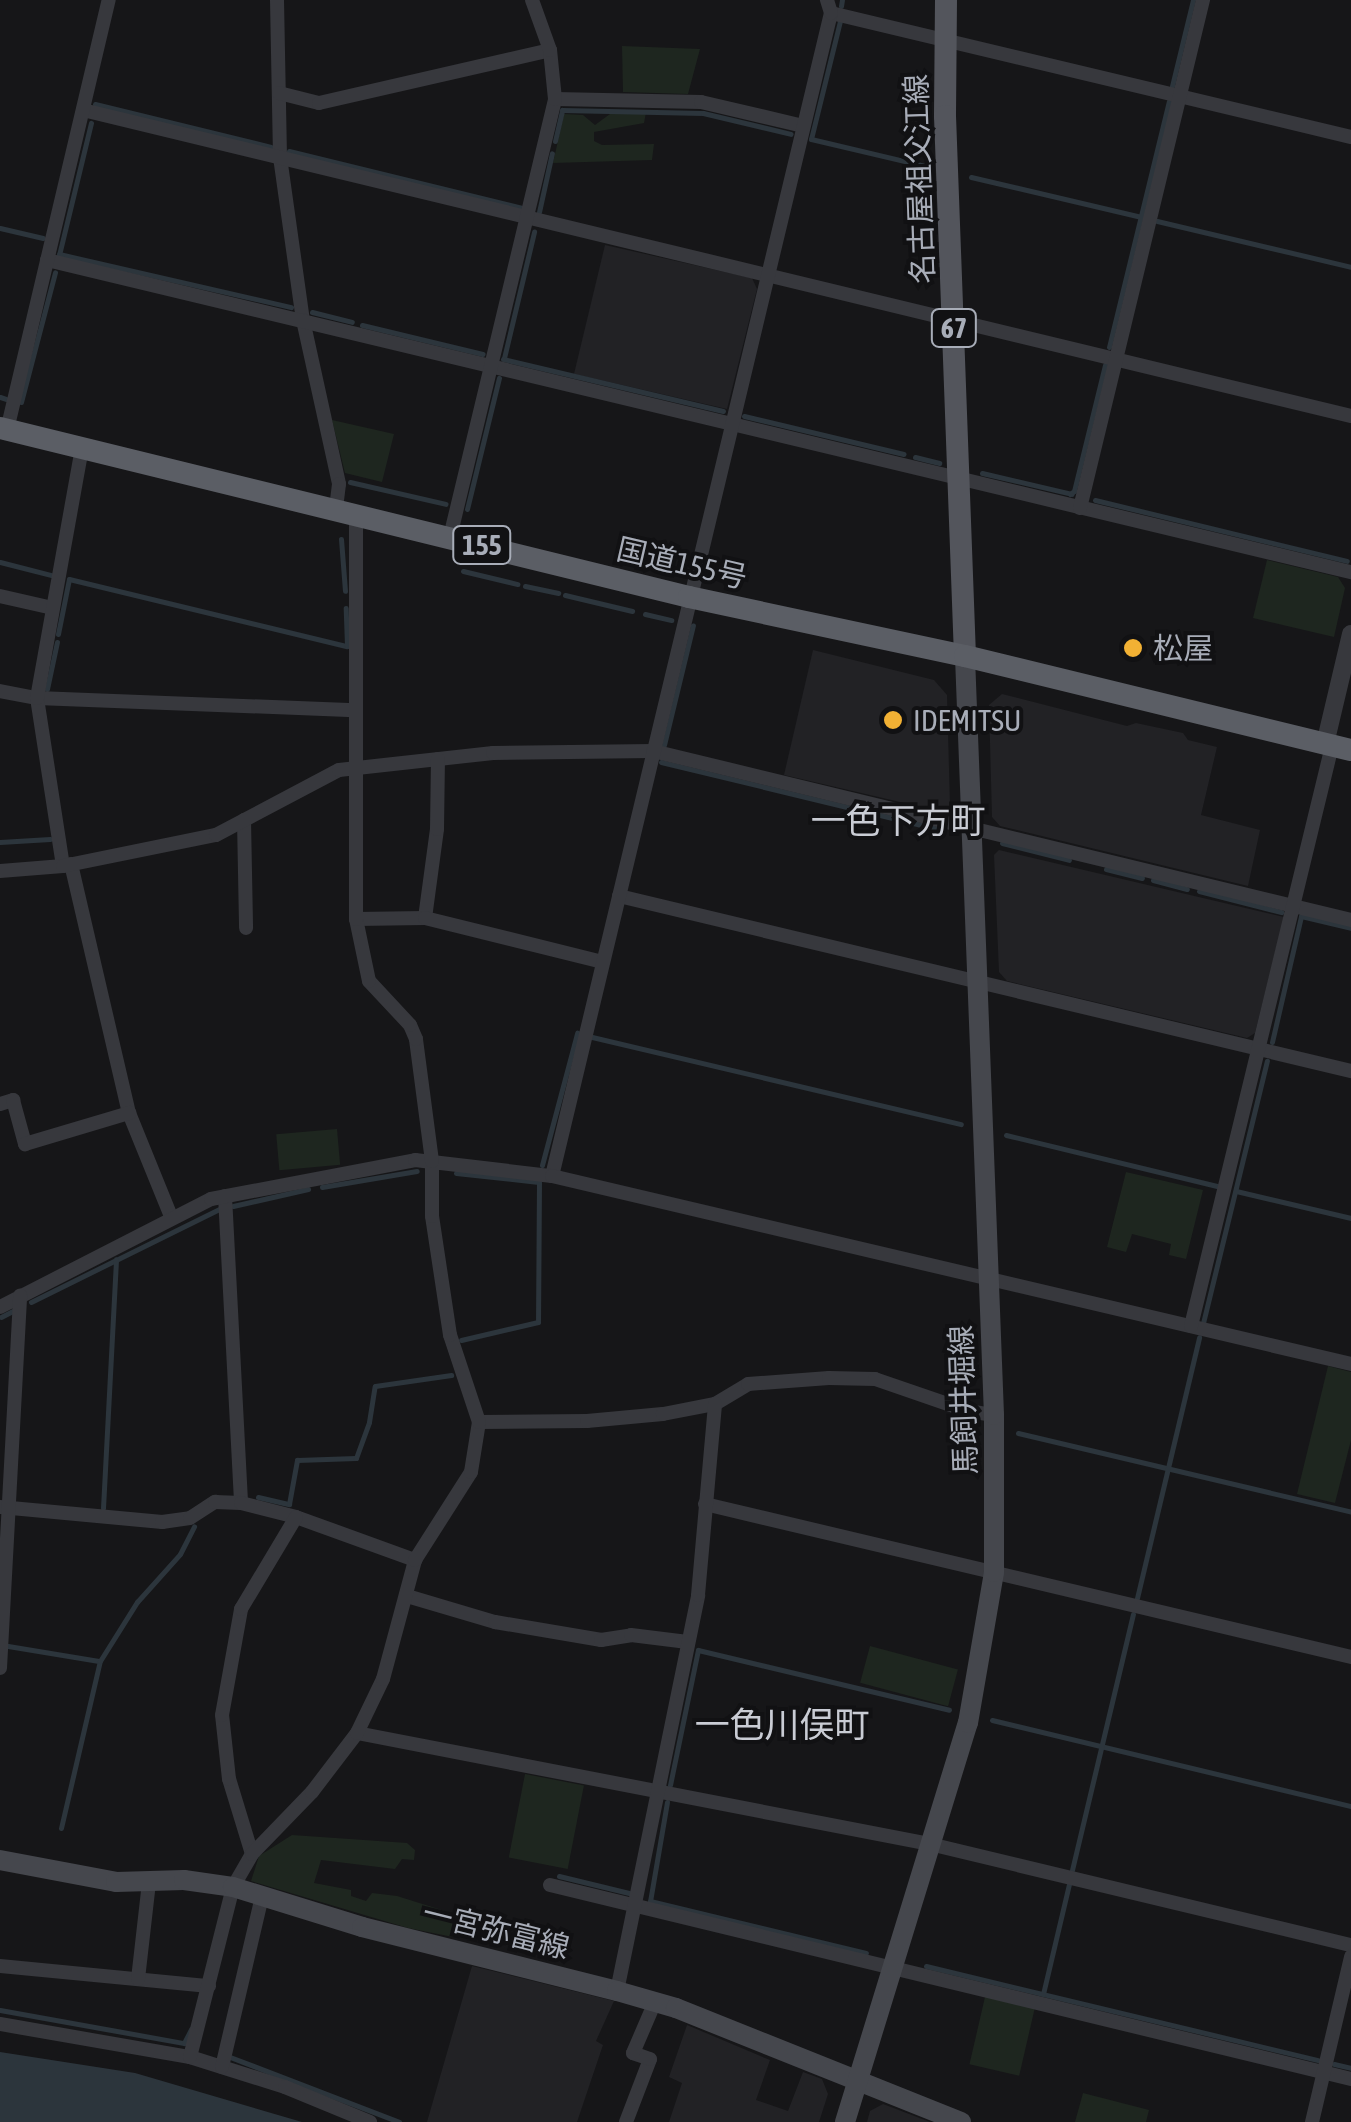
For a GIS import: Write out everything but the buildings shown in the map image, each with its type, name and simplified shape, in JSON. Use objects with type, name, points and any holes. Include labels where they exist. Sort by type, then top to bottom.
[{"type":"highway","name":"国道155号","points":[[3,429],[689,598],[965,656],[1336,746]]},
{"type":"main road","name":"名古屋祖父江線","points":[[946,0],[965,656]]},
{"type":"main road","name":"馬飼井堀線","points":[[845,2122],[934,1845],[968,1723],[994,1572],[994,1415],[965,656]]},
{"type":"main road","name":"一宮弥富線","points":[[0,1860],[116,1882],[184,1880],[234,1887],[362,1926],[617,1991],[655,2002],[961,2122]]},
{"type":"street","points":[[3,429],[109,0]]},
{"type":"street","points":[[190,2058],[234,1887],[252,1854],[312,1792],[357,1733],[384,1679],[415,1560],[471,1472],[479,1422],[450,1335],[432,1216],[432,1161],[416,1039],[410,1025],[369,981],[356,919],[355,710],[346,512],[303,320],[280,157],[278,0]]},
{"type":"street","points":[[450,538],[555,98],[550,50],[532,0]]},
{"type":"street","points":[[1080,508],[1203,0]]},
{"type":"street","points":[[552,1176],[829,7],[946,40],[1351,137]]},
{"type":"street","points":[[279,93],[318,102],[550,50]]},
{"type":"street","points":[[555,98],[701,102],[803,126]]},
{"type":"street","points":[[83,110],[1351,416]]},
{"type":"street","points":[[47,260],[1351,572]]},
{"type":"street","points":[[82,448],[36,698],[67,865],[129,1112],[172,1219]]},
{"type":"street","points":[[0,596],[53,608]]},
{"type":"street","points":[[1191,1326],[1336,746],[1351,634]]},
{"type":"street","points":[[0,691],[36,698],[355,710]]},
{"type":"street","points":[[0,871],[67,865],[216,835],[339,770],[493,753],[653,752],[1351,920]]},
{"type":"street","points":[[425,918],[438,829],[438,759]]},
{"type":"street","points":[[244,820],[246,928]]},
{"type":"street","points":[[618,896],[1351,1071]]},
{"type":"street","points":[[356,919],[425,918],[602,962]]},
{"type":"street","points":[[0,1104],[13,1100],[26,1144],[129,1112]]},
{"type":"street","points":[[0,1306],[224,1196],[415,1160],[552,1176],[1351,1364]]},
{"type":"street","points":[[224,1196],[241,1503]]},
{"type":"street","points":[[0,1668],[20,1296]]},
{"type":"street","points":[[479,1422],[587,1422],[714,1404],[748,1384],[874,1380],[968,1411],[994,1415]]},
{"type":"street","points":[[617,1991],[698,1594],[714,1404]]},
{"type":"street","points":[[6,1507],[162,1522],[190,1518],[215,1502],[241,1503],[296,1517],[415,1560]]},
{"type":"street","points":[[705,1504],[1351,1658]]},
{"type":"street","points":[[252,1854],[229,1778],[222,1715],[241,1609],[296,1517]]},
{"type":"street","points":[[406,1596],[495,1622],[601,1640],[631,1635],[688,1642]]},
{"type":"street","points":[[357,1733],[934,1845],[1351,1944]]},
{"type":"street","points":[[138,1979],[149,1883]]},
{"type":"street","points":[[550,1885],[1351,2079]]},
{"type":"street","points":[[222,2067],[262,1896]]},
{"type":"street","points":[[1312,2122],[1351,1957]]},
{"type":"street","points":[[0,1966],[209,1986]]},
{"type":"street","points":[[626,2122],[650,2059],[633,2054],[655,2002]]},
{"type":"street","points":[[0,2024],[190,2058],[370,2122]]},
{"type":"shaded area","points":[[622,46],[700,49],[688,94],[623,92]]},
{"type":"shaded area","points":[[646,112],[644,123],[594,132],[594,141],[602,145],[654,144],[652,160],[553,163],[564,114],[583,115],[595,125],[610,114]]},
{"type":"shaded area","points":[[605,245],[752,278],[757,289],[727,409],[574,374]]},
{"type":"shaded area","points":[[332,420],[394,434],[382,482],[345,473]]},
{"type":"shaded area","points":[[1267,560],[1338,577],[1345,588],[1334,637],[1253,618]]},
{"type":"shaded area","points":[[813,650],[934,680],[947,695],[950,806],[943,812],[784,775]]},
{"type":"shaded area","points":[[1002,694],[1127,726],[1136,723],[1183,733],[1188,740],[1217,747],[1201,815],[1260,830],[1248,886],[1000,826],[992,817],[989,705]]},
{"type":"shaded area","points":[[999,850],[1284,917],[1255,1033],[1247,1038],[1007,981],[999,972],[994,855]]},
{"type":"shaded area","points":[[337,1129],[340,1165],[279,1170],[276,1134]]},
{"type":"shaded area","points":[[1126,1172],[1203,1190],[1186,1259],[1169,1255],[1171,1244],[1132,1234],[1126,1252],[1107,1247]]},
{"type":"shaded area","points":[[1328,1366],[1351,1372],[1351,1440],[1335,1503],[1297,1494]]},
{"type":"shaded area","points":[[870,1646],[958,1670],[948,1706],[860,1683]]},
{"type":"shaded area","points":[[525,1774],[584,1785],[568,1869],[509,1857]]},
{"type":"shaded area","points":[[292,1835],[407,1843],[415,1850],[414,1860],[402,1859],[395,1869],[321,1860],[314,1883],[351,1890],[351,1896],[366,1901],[372,1893],[397,1896],[464,1917],[453,1937],[408,1928],[251,1881],[259,1856]]},
{"type":"shaded area","points":[[472,1966],[614,2001],[596,2041],[603,2045],[577,2122],[427,2122]]},
{"type":"shaded area","points":[[985,1997],[1035,2008],[1019,2076],[969,2064]]},
{"type":"shaded area","points":[[687,2025],[770,2060],[756,2100],[788,2111],[803,2072],[822,2079],[828,2094],[819,2122],[669,2122],[682,2083],[669,2077]]},
{"type":"shaded area","points":[[0,2052],[135,2073],[302,2122],[0,2122]]},
{"type":"shaded area","points":[[1083,2093],[1149,2110],[1146,2122],[1075,2122]]},
{"type":"shaded area","points":[[883,2104],[930,2122],[867,2122],[870,2111]]},
{"type":"waterway","points":[[841,6],[842,0]]},
{"type":"waterway","points":[[1172,86],[1193,0]]},
{"type":"waterway","points":[[811,139],[840,21]]},
{"type":"waterway","points":[[1109,347],[1169,101]]},
{"type":"waterway","points":[[95,104],[271,147]]},
{"type":"waterway","points":[[555,141],[562,110],[703,113],[791,134]]},
{"type":"waterway","points":[[59,255],[91,123]]},
{"type":"waterway","points":[[811,139],[925,166]]},
{"type":"waterway","points":[[289,151],[522,208]]},
{"type":"waterway","points":[[539,212],[552,153]]},
{"type":"waterway","points":[[971,177],[1141,217]]},
{"type":"waterway","points":[[1157,221],[1351,267]]},
{"type":"waterway","points":[[0,228],[43,238]]},
{"type":"waterway","points":[[504,358],[534,232]]},
{"type":"waterway","points":[[59,254],[291,307]]},
{"type":"waterway","points":[[21,402],[55,272]]},
{"type":"waterway","points":[[312,312],[352,322]]},
{"type":"waterway","points":[[362,325],[483,354]]},
{"type":"waterway","points":[[503,359],[723,411]]},
{"type":"waterway","points":[[1070,494],[1074,491],[1105,365]]},
{"type":"waterway","points":[[467,509],[499,378]]},
{"type":"waterway","points":[[0,397],[6,399]]},
{"type":"waterway","points":[[744,416],[904,454]]},
{"type":"waterway","points":[[915,457],[939,463]]},
{"type":"waterway","points":[[982,473],[1072,494]]},
{"type":"waterway","points":[[350,482],[446,504]]},
{"type":"waterway","points":[[1095,500],[1347,561]]},
{"type":"waterway","points":[[341,539],[345,591]]},
{"type":"waterway","points":[[0,562],[51,575]]},
{"type":"waterway","points":[[463,571],[517,584]]},
{"type":"waterway","points":[[58,634],[69,579],[347,646],[346,608]]},
{"type":"waterway","points":[[525,586],[558,593]]},
{"type":"waterway","points":[[565,595],[632,611]]},
{"type":"waterway","points":[[645,614],[671,620]]},
{"type":"waterway","points":[[664,745],[693,625]]},
{"type":"waterway","points":[[47,689],[57,642]]},
{"type":"waterway","points":[[661,762],[942,830]]},
{"type":"waterway","points":[[0,842],[50,839]]},
{"type":"waterway","points":[[1002,843],[1069,860]]},
{"type":"waterway","points":[[1106,869],[1142,878]]},
{"type":"waterway","points":[[1153,880],[1187,889]]},
{"type":"waterway","points":[[1199,891],[1281,912]]},
{"type":"waterway","points":[[1272,1042],[1301,916],[1351,928]]},
{"type":"waterway","points":[[542,1165],[577,1033]]},
{"type":"waterway","points":[[592,1037],[961,1124]]},
{"type":"waterway","points":[[1203,1323],[1267,1061]]},
{"type":"waterway","points":[[1006,1135],[1217,1186]]},
{"type":"waterway","points":[[322,1187],[417,1171]]},
{"type":"waterway","points":[[456,1173],[539,1182],[538,1322],[461,1340]]},
{"type":"waterway","points":[[233,1206],[308,1189]]},
{"type":"waterway","points":[[1236,1191],[1351,1218]]},
{"type":"waterway","points":[[31,1302],[219,1209]]},
{"type":"waterway","points":[[103,1508],[116,1259]]},
{"type":"waterway","points":[[1,1317],[13,1311]]},
{"type":"waterway","points":[[1137,1598],[1199,1337]]},
{"type":"waterway","points":[[258,1497],[289,1504],[297,1460],[356,1458],[369,1422],[375,1386],[451,1375]]},
{"type":"waterway","points":[[1018,1433],[1351,1512]]},
{"type":"waterway","points":[[61,1828],[100,1661],[137,1602],[180,1554],[194,1526]]},
{"type":"waterway","points":[[1072,1870],[1133,1614]]},
{"type":"waterway","points":[[8,1646],[99,1661]]},
{"type":"waterway","points":[[670,1785],[698,1650],[949,1710]]},
{"type":"waterway","points":[[992,1720],[1351,1806]]},
{"type":"waterway","points":[[667,1802],[650,1901],[866,1953]]},
{"type":"waterway","points":[[559,1876],[629,1893]]},
{"type":"waterway","points":[[1043,1994],[1069,1884]]},
{"type":"waterway","points":[[926,1966],[1318,2060]]},
{"type":"waterway","points":[[0,2010],[184,2043],[191,2029]]},
{"type":"waterway","points":[[230,2057],[399,2122]]},
{"type":"waterway","points":[[1334,2064],[1351,2068]]},
{"type":"place","name":"松屋","points":[[1133,648]]},
{"type":"place","name":"IDEMITSU","points":[[893,720]]},
{"type":"district","name":"一色下方町","points":[[898,820]]},
{"type":"district","name":"一色川俣町","points":[[782,1724]]}]
